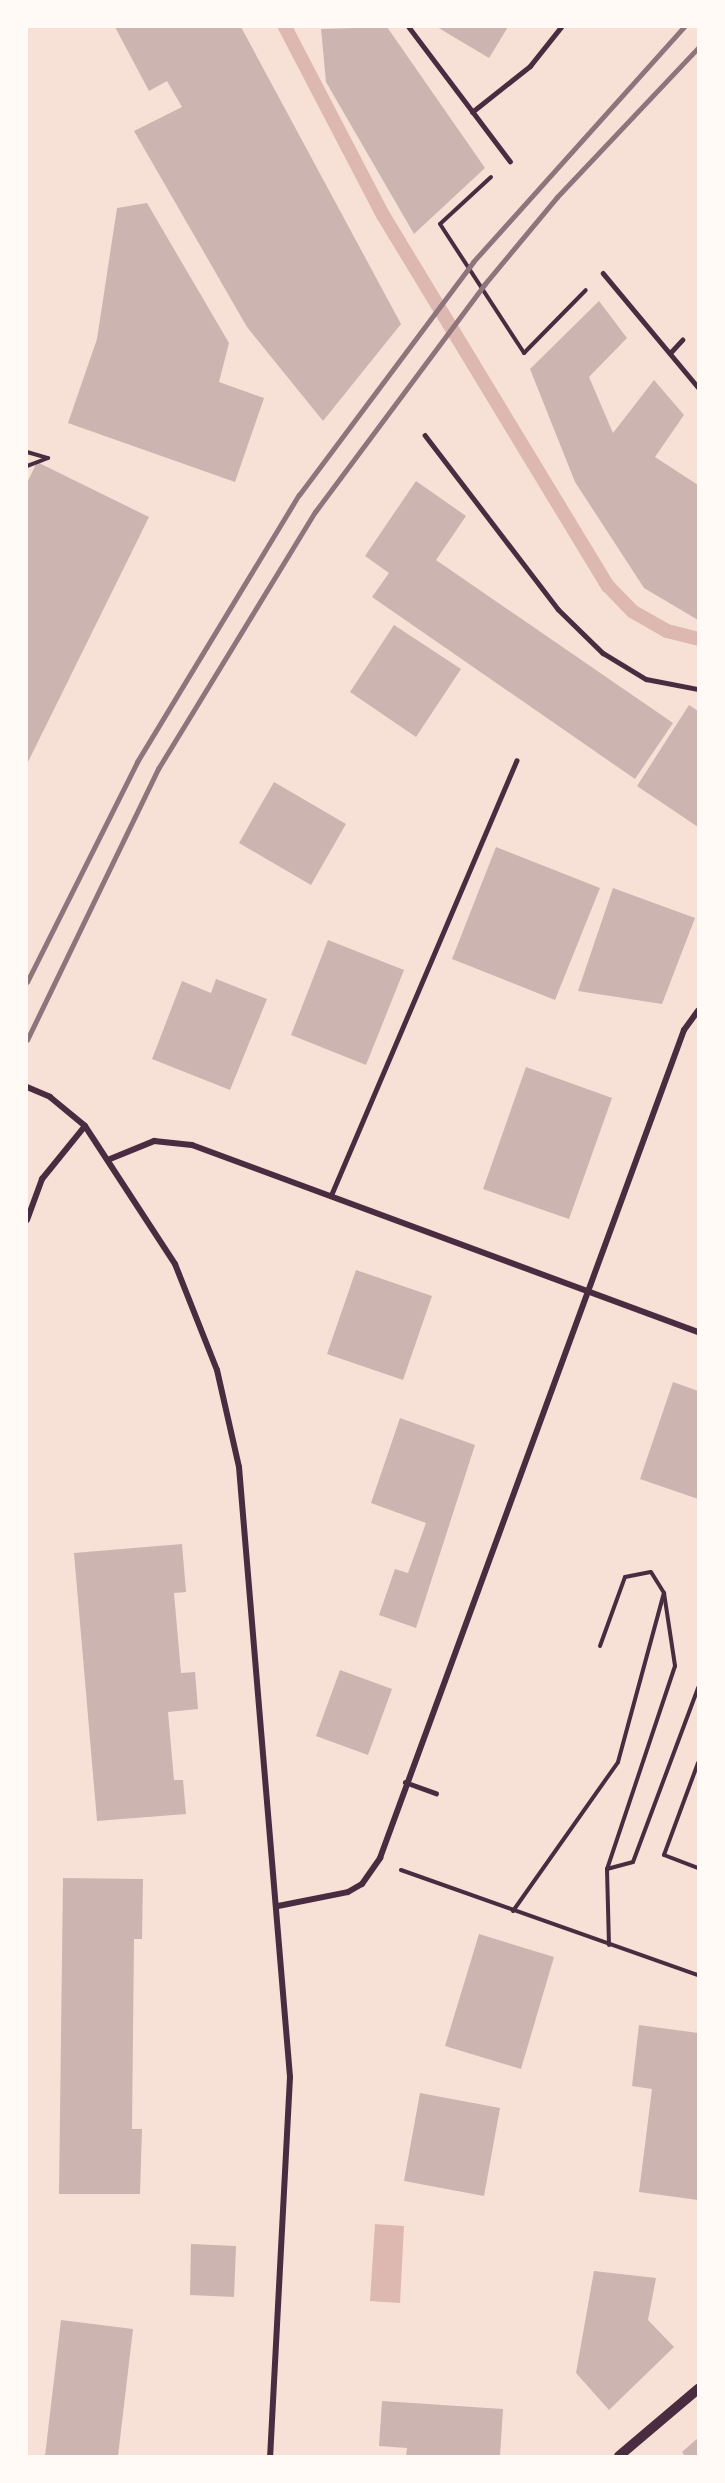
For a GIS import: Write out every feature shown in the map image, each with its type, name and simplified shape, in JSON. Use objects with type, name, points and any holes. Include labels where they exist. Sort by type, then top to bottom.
[{"type":"street","points":[[278,1906],[348,1892],[362,1884],[380,1858],[405,1782],[684,1030],[698,1011]]},
{"type":"street","points":[[27,1087],[37,1091],[85,1126],[111,1159],[175,1264],[217,1370],[239,1467],[278,1906],[289,2139],[270,2456]]},
{"type":"street","points":[[27,1220],[42,1179],[85,1126]]},
{"type":"street","points":[[111,1159],[154,1141],[172,1141],[332,1193],[698,1332]]},
{"type":"street","points":[[619,2456],[698,2389]]},
{"type":"lane","points":[[409,27],[510,161]]},
{"type":"lane","points":[[472,112],[530,66],[561,27]]},
{"type":"lane","points":[[603,273],[698,387]]},
{"type":"lane","points":[[670,353],[682,340]]},
{"type":"lane","points":[[425,435],[558,609],[603,653],[646,679],[698,689]]},
{"type":"lane","points":[[332,1193],[516,761]]},
{"type":"lane","points":[[405,1782],[436,1793]]},
{"type":"path","points":[[510,161],[440,224],[524,353],[603,273]]},
{"type":"path","points":[[27,452],[48,458],[27,466]]},
{"type":"path","points":[[600,1646],[625,1577],[651,1572],[664,1593],[675,1666],[607,1869],[609,1945]]},
{"type":"path","points":[[513,1911],[618,1762],[664,1593]]},
{"type":"path","points":[[607,1869],[633,1862],[698,1688]]},
{"type":"path","points":[[698,1762],[664,1855],[698,1868]]},
{"type":"path","points":[[380,1858],[513,1911],[697,1974]]},
{"type":"shaded area","points":[[375,2224],[404,2226],[400,2303],[370,2301]]},
{"type":"building","points":[[115,27],[241,27],[401,324],[323,421],[247,327],[134,131],[182,107],[167,81],[149,91]]},
{"type":"building","points":[[387,27],[485,168],[414,234],[326,82],[321,29]]},
{"type":"building","points":[[437,27],[508,27],[489,58]]},
{"type":"building","points":[[147,203],[229,343],[219,382],[264,398],[235,482],[68,423],[97,339],[117,208]]},
{"type":"building","points":[[599,301],[627,338],[589,377],[613,433],[654,380],[684,415],[655,457],[698,485],[698,620],[644,588],[575,482],[530,369]]},
{"type":"building","points":[[37,462],[149,517],[27,764],[27,483]]},
{"type":"building","points":[[416,481],[466,516],[436,560],[673,723],[635,779],[372,597],[389,573],[365,556]]},
{"type":"building","points":[[394,625],[461,669],[416,737],[350,692]]},
{"type":"building","points":[[689,705],[698,711],[698,827],[637,786]]},
{"type":"building","points":[[274,782],[346,824],[311,885],[239,843]]},
{"type":"building","points":[[496,847],[600,888],[555,1000],[452,959]]},
{"type":"building","points":[[613,888],[695,918],[662,1004],[578,991]]},
{"type":"building","points":[[328,940],[404,970],[366,1065],[291,1035]]},
{"type":"building","points":[[216,979],[267,999],[230,1090],[152,1059],[182,981],[211,993]]},
{"type":"building","points":[[526,1067],[612,1098],[569,1219],[483,1189]]},
{"type":"building","points":[[356,1270],[432,1296],[403,1380],[327,1354]]},
{"type":"building","points":[[673,1382],[698,1391],[698,1499],[640,1479]]},
{"type":"building","points":[[400,1418],[475,1445],[416,1628],[379,1615],[395,1569],[408,1573],[426,1523],[371,1503]]},
{"type":"building","points":[[182,1544],[186,1592],[174,1593],[181,1673],[195,1672],[198,1709],[168,1712],[174,1780],[183,1780],[186,1814],[97,1821],[74,1553]]},
{"type":"building","points":[[340,1670],[392,1689],[368,1755],[316,1736]]},
{"type":"building","points":[[63,1878],[143,1879],[142,1939],[134,1939],[132,2129],[142,2129],[140,2194],[59,2194]]},
{"type":"building","points":[[479,1934],[554,1957],[521,2069],[445,2046]]},
{"type":"building","points":[[639,2025],[698,2033],[698,2200],[639,2192],[652,2089],[632,2086]]},
{"type":"building","points":[[420,2093],[500,2108],[484,2196],[404,2181]]},
{"type":"building","points":[[191,2244],[236,2246],[234,2297],[190,2295]]},
{"type":"building","points":[[594,2271],[656,2278],[648,2320],[674,2347],[609,2410],[576,2373]]},
{"type":"building","points":[[61,2320],[133,2329],[118,2456],[45,2456]]},
{"type":"building","points":[[382,2401],[503,2409],[500,2456],[406,2456],[407,2448],[379,2446]]},
{"type":"building","points":[[698,2438],[698,2456],[685,2456],[682,2452]]},
{"type":"waterway","points":[[285,27],[383,215],[608,586],[632,611],[667,631],[698,639]]},
{"type":"railway","points":[[27,982],[137,762],[299,495],[473,262],[684,27]]},
{"type":"railway","points":[[27,1040],[158,769],[315,512],[484,285],[557,197],[698,48]]}]
